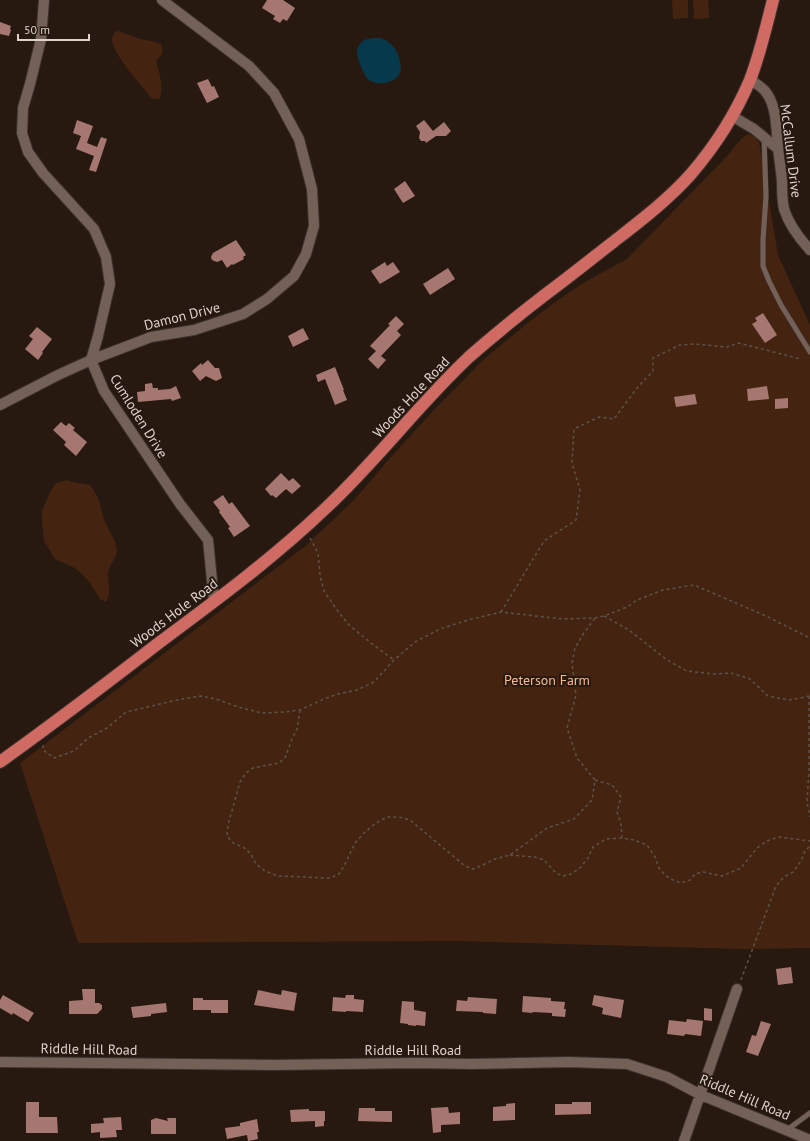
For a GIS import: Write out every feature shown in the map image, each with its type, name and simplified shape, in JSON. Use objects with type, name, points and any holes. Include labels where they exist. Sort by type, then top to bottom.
[{"type":"highway","name":"Woods Hole Road","points":[[0,762],[36,737],[254,571],[304,528],[364,471],[446,379],[478,349],[524,311],[631,229],[671,195],[692,173],[712,148],[732,116],[750,80],[761,47],[773,0]]},
{"type":"street","points":[[44,0],[41,40],[23,108],[22,134],[28,152],[43,173],[94,229],[106,257],[110,284],[91,360]]},
{"type":"street","name":"Damon Drive","points":[[0,405],[91,360],[151,337],[194,330],[243,314],[267,299],[294,276],[306,254],[314,226],[312,189],[299,139],[274,93],[250,66],[162,0]]},
{"type":"street","name":"McCallum Drive","points":[[750,80],[760,86],[770,98],[775,118],[784,209],[794,231],[810,250]]},
{"type":"street","name":"McCallum Drive","points":[[732,116],[764,137],[778,149]]},
{"type":"street","name":"Cumloden Drive","points":[[91,360],[104,391],[180,504],[208,540],[214,601]]},
{"type":"street","points":[[684,1141],[737,989]]},
{"type":"street","name":"Riddle Hill Road","points":[[0,1062],[274,1065],[569,1062],[628,1064],[667,1077],[701,1095],[810,1140]]},
{"type":"lane","points":[[764,137],[766,196],[763,266],[781,305],[810,352]]},
{"type":"lane","points":[[787,1130],[810,1113]]},
{"type":"path","points":[[501,612],[544,541],[576,520],[580,490],[572,463],[574,429],[599,417],[614,419],[653,371],[654,358],[680,345],[693,344],[727,347],[739,343],[801,360]]},
{"type":"path","points":[[304,528],[318,553],[320,575],[324,591],[349,625],[394,660]]},
{"type":"path","points":[[36,737],[42,740],[43,750],[54,758],[74,751],[88,738],[107,728],[126,712],[201,696],[262,713],[300,710],[324,699],[357,690],[374,682],[394,660],[415,642],[440,629],[468,620],[501,612],[562,619],[595,618],[604,616],[637,600],[663,590],[694,585],[766,616],[810,638]]},
{"type":"path","points":[[604,616],[629,630],[667,660],[687,672],[714,674],[731,673],[750,679],[768,696],[790,700],[809,695],[809,777],[807,802],[810,817]]},
{"type":"path","points":[[595,618],[575,648],[572,664],[576,695],[567,728],[577,758],[595,780],[612,785],[621,797],[617,812],[621,824],[622,838]]},
{"type":"path","points":[[300,710],[297,728],[285,758],[279,763],[260,766],[246,773],[240,782],[228,824],[227,836],[233,843],[243,847],[251,854],[256,864],[265,871],[278,876],[330,878],[339,874],[355,843],[376,823],[387,817],[399,817],[410,820],[465,866],[473,869],[483,866],[494,859],[510,855],[535,857],[544,860],[556,873],[563,876],[571,874],[580,868],[588,858],[593,847],[606,839],[622,838],[634,840],[647,845],[659,868],[666,876],[681,883],[690,880],[695,874],[703,872],[722,876],[741,868],[758,848],[767,841],[779,837],[810,841]]},
{"type":"path","points":[[510,855],[546,828],[574,819],[592,800],[595,780]]},
{"type":"path","points":[[737,989],[776,886],[784,877],[793,872],[801,861],[805,851],[810,846]]},
{"type":"green space","points":[[672,0],[688,0],[688,18],[673,19]]},
{"type":"green space","points":[[693,0],[708,0],[709,18],[694,19]]},
{"type":"green space","points":[[116,31],[140,39],[153,41],[162,45],[162,54],[156,61],[161,85],[161,95],[159,99],[152,99],[122,62],[117,54],[112,39]]},
{"type":"green space","name":"Peterson Farm","points":[[748,134],[753,136],[759,142],[778,255],[810,325],[810,948],[743,949],[457,941],[78,943],[20,763],[304,547],[354,500],[433,411],[483,360],[558,300],[583,283],[627,259],[728,155],[741,139]]},
{"type":"green space","points":[[67,480],[90,485],[92,487],[100,504],[104,521],[117,547],[115,557],[108,572],[109,592],[106,602],[100,599],[90,583],[75,568],[55,559],[44,541],[42,511],[50,492],[56,483]]},
{"type":"water","points":[[380,38],[388,42],[397,52],[401,69],[398,76],[392,81],[375,83],[369,80],[365,75],[357,52],[360,45],[367,39]]},
{"type":"building","points":[[267,0],[283,0],[295,8],[287,21],[283,19],[280,23],[273,19],[275,16],[262,8]]},
{"type":"building","points":[[0,22],[11,26],[9,36],[0,34]]},
{"type":"building","points":[[208,79],[212,87],[214,86],[219,97],[207,103],[197,83]]},
{"type":"building","points":[[77,120],[93,126],[87,143],[97,147],[101,137],[107,139],[96,172],[89,170],[94,156],[76,149],[81,136],[73,133]]},
{"type":"building","points":[[424,120],[433,131],[444,122],[451,131],[446,136],[436,136],[426,143],[425,141],[421,141],[419,138],[420,132],[416,126]]},
{"type":"building","points":[[405,181],[415,196],[403,203],[394,189]]},
{"type":"building","points":[[236,240],[246,255],[243,257],[244,259],[227,268],[222,260],[217,262],[212,260],[211,257],[213,253]]},
{"type":"building","points":[[385,262],[387,266],[393,262],[400,272],[380,284],[371,271]]},
{"type":"building","points":[[448,268],[455,279],[430,295],[423,284]]},
{"type":"building","points":[[763,313],[777,335],[765,343],[752,324],[757,321],[755,318]]},
{"type":"building","points":[[396,316],[404,324],[397,331],[401,335],[381,356],[386,360],[378,369],[368,359],[376,351],[370,346],[390,325],[388,324]]},
{"type":"building","points":[[37,327],[52,339],[38,360],[25,349],[33,339],[29,336]]},
{"type":"building","points":[[303,328],[309,339],[293,347],[288,336]]},
{"type":"building","points":[[208,360],[215,368],[219,368],[222,378],[216,381],[206,376],[200,381],[192,371],[201,363],[202,365]]},
{"type":"building","points":[[335,367],[347,400],[335,405],[325,379],[318,382],[316,375]]},
{"type":"building","points":[[152,383],[153,388],[158,388],[158,390],[170,389],[176,386],[181,398],[172,401],[171,399],[138,402],[137,392],[145,391],[145,384]]},
{"type":"building","points":[[767,386],[769,399],[748,401],[747,389]]},
{"type":"building","points":[[695,394],[697,404],[676,407],[674,397]]},
{"type":"building","points":[[788,398],[788,408],[775,409],[775,399]]},
{"type":"building","points":[[61,422],[66,426],[69,423],[75,428],[73,430],[87,442],[76,456],[64,445],[66,442],[53,430]]},
{"type":"building","points":[[281,473],[289,481],[293,478],[301,486],[292,494],[286,489],[276,498],[272,495],[271,496],[265,489]]},
{"type":"building","points":[[223,495],[229,504],[232,502],[250,526],[234,537],[228,528],[230,527],[213,502]]},
{"type":"building","points":[[791,967],[793,983],[778,985],[776,969]]},
{"type":"building","points":[[82,989],[95,989],[95,1003],[102,1005],[102,1009],[97,1014],[69,1014],[69,1001],[83,1000]]},
{"type":"building","points":[[258,990],[281,995],[282,990],[297,993],[294,1011],[254,1005]]},
{"type":"building","points":[[3,995],[34,1013],[28,1022],[13,1013],[12,1015],[0,1008],[0,1000]]},
{"type":"building","points":[[346,995],[354,995],[354,999],[364,1000],[363,1012],[332,1011],[333,997],[345,998]]},
{"type":"building","points":[[594,995],[624,1000],[621,1018],[602,1014],[603,1008],[592,1005]]},
{"type":"building","points":[[523,996],[551,998],[551,1001],[565,1002],[565,1017],[552,1016],[552,1013],[522,1012]]},
{"type":"building","points":[[468,997],[497,999],[496,1014],[456,1011],[457,1000],[467,1001]]},
{"type":"building","points":[[193,998],[203,998],[203,1000],[228,1000],[228,1013],[211,1013],[211,1010],[193,1010]]},
{"type":"building","points":[[402,1001],[414,1002],[414,1010],[426,1012],[425,1026],[400,1023]]},
{"type":"building","points":[[166,1003],[167,1012],[133,1018],[131,1007]]},
{"type":"building","points":[[704,1008],[712,1009],[712,1021],[704,1020]]},
{"type":"building","points":[[687,1019],[703,1021],[701,1036],[667,1034],[669,1020],[686,1022]]},
{"type":"building","points":[[761,1021],[771,1024],[758,1056],[746,1052],[752,1035],[756,1036]]},
{"type":"building","points":[[26,1102],[39,1102],[39,1117],[57,1117],[58,1133],[26,1133]]},
{"type":"building","points":[[572,1102],[591,1102],[591,1114],[555,1115],[555,1104],[572,1104]]},
{"type":"building","points":[[515,1103],[515,1120],[493,1121],[493,1107],[506,1106],[506,1104]]},
{"type":"building","points":[[448,1107],[449,1113],[460,1112],[460,1124],[441,1125],[441,1132],[433,1133],[431,1108]]},
{"type":"building","points":[[359,1108],[375,1108],[375,1111],[392,1111],[392,1122],[358,1121]]},
{"type":"building","points":[[309,1109],[309,1111],[325,1111],[324,1126],[315,1127],[315,1121],[291,1122],[290,1110]]},
{"type":"building","points":[[121,1117],[122,1130],[116,1130],[117,1137],[100,1138],[100,1132],[91,1133],[91,1124],[104,1123],[103,1118]]},
{"type":"building","points":[[156,1118],[168,1121],[167,1118],[176,1118],[176,1134],[151,1134],[151,1120]]},
{"type":"building","points":[[257,1119],[259,1132],[257,1132],[258,1139],[248,1141],[247,1135],[227,1139],[225,1128],[240,1126],[240,1123]]}]
